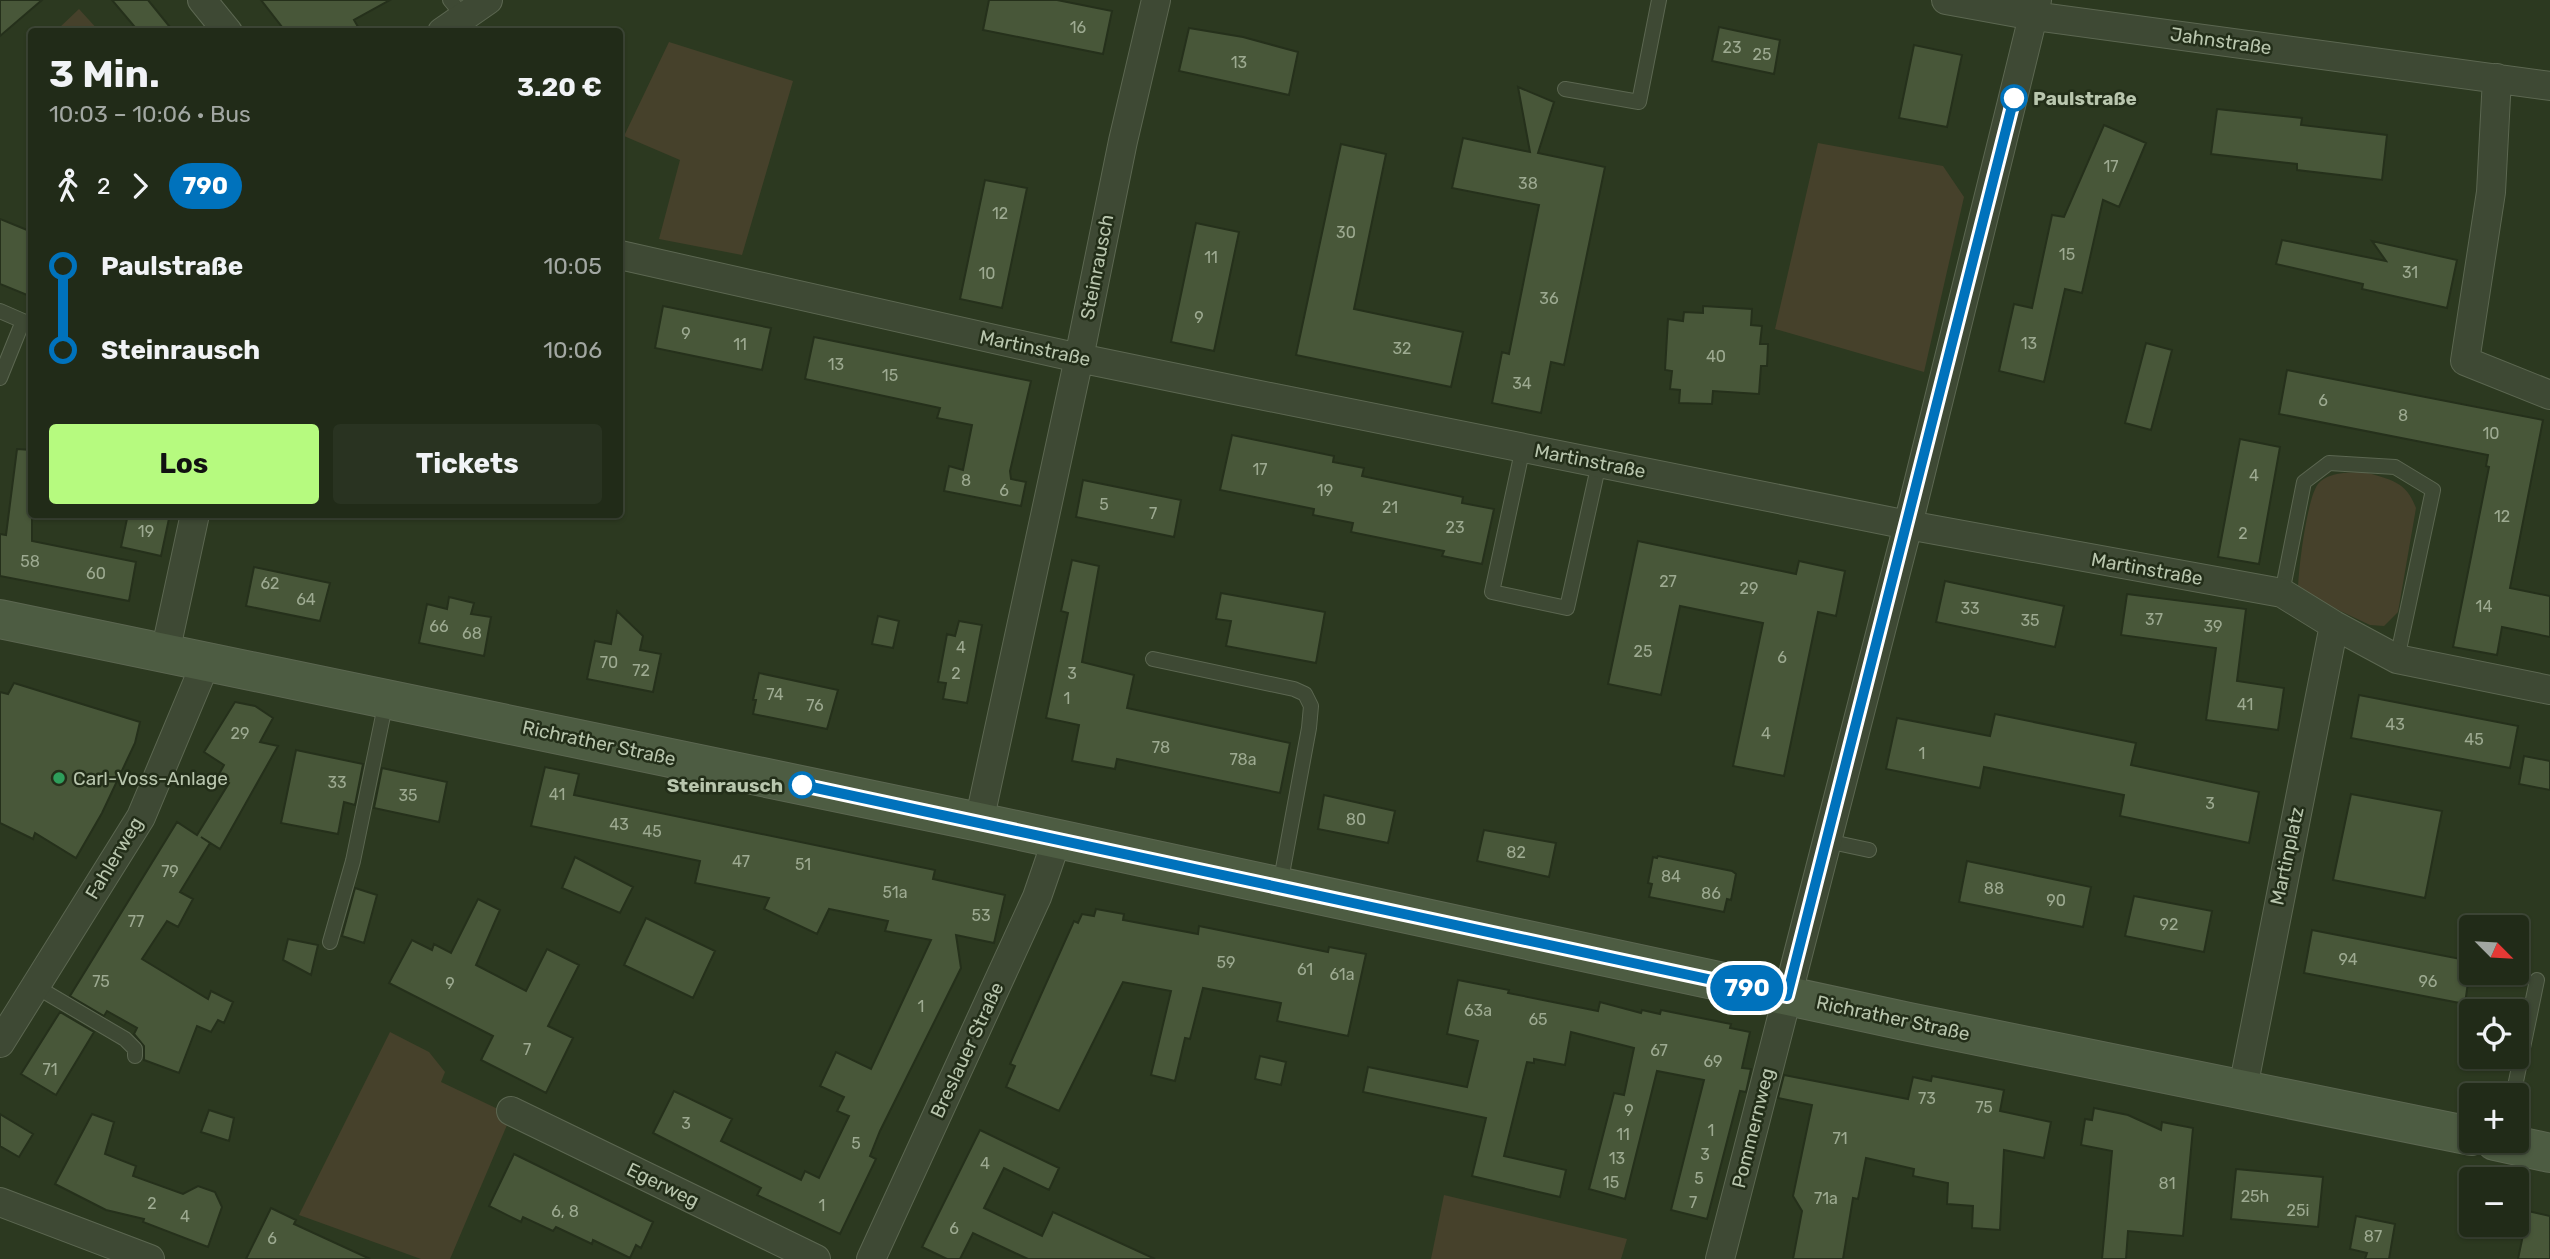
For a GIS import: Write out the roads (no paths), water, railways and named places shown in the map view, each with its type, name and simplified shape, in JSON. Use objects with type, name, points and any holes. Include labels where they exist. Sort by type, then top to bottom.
[{"type":"street","points":[[202,0],[225,28]]},
{"type":"street","points":[[452,16],[488,0]]},
{"type":"street","name":"Steinrausch","points":[[979,822],[1123,141],[1156,0]]},
{"type":"street","name":"Jahnstraße","points":[[1946,0],[2036,8],[2550,86]]},
{"type":"street","points":[[1787,996],[1908,525],[2036,8]]},
{"type":"street","points":[[2497,78],[2491,192],[2465,361],[2550,395]]},
{"type":"street","name":"Martinstraße","points":[[623,256],[1079,358],[1908,525],[2282,593],[2397,659],[2550,690]]},
{"type":"street","points":[[165,653],[194,518]]},
{"type":"street","name":"Richrather Straße","points":[[0,619],[979,822],[1787,996],[2459,1133]]},
{"type":"street","name":"Martinplatz","points":[[2242,1088],[2334,625]]},
{"type":"street","name":"Fahlerweg","points":[[0,1042],[141,817],[206,662]]},
{"type":"street","name":"Breslauer Straße","points":[[871,1259],[1037,898],[1058,839]]},
{"type":"street","name":"Pommernweg","points":[[1720,1259],[1787,996]]},
{"type":"street","name":"Egerweg","points":[[511,1111],[816,1259]]},
{"type":"street","name":"Richrather Straße","points":[[2529,1148],[2550,1153]]},
{"type":"street","points":[[0,1202],[150,1259]]},
{"type":"lane","points":[[1565,89],[1639,102],[1659,0]]},
{"type":"lane","points":[[0,311],[23,321],[0,378]]},
{"type":"lane","points":[[1523,447],[1492,592],[1567,608],[1599,463]]},
{"type":"lane","points":[[2282,593],[2304,482],[2329,463],[2395,467],[2433,490],[2397,659]]},
{"type":"lane","points":[[1153,659],[1293,689],[1305,694],[1311,706],[1309,728],[1280,887]]},
{"type":"lane","points":[[330,942],[353,860],[387,699]]},
{"type":"lane","points":[[1827,841],[1869,850]]},
{"type":"lane","points":[[2517,1083],[2537,980]]},
{"type":"lane","points":[[35,986],[125,1039],[135,1049],[135,1056]]},
{"type":"place","name":"Paulstraße","points":[[2014,98]]},
{"type":"place","name":"Carl-Voss-Anlage","points":[[59,778]]},
{"type":"place","name":"Steinrausch","points":[[802,785]]}]
